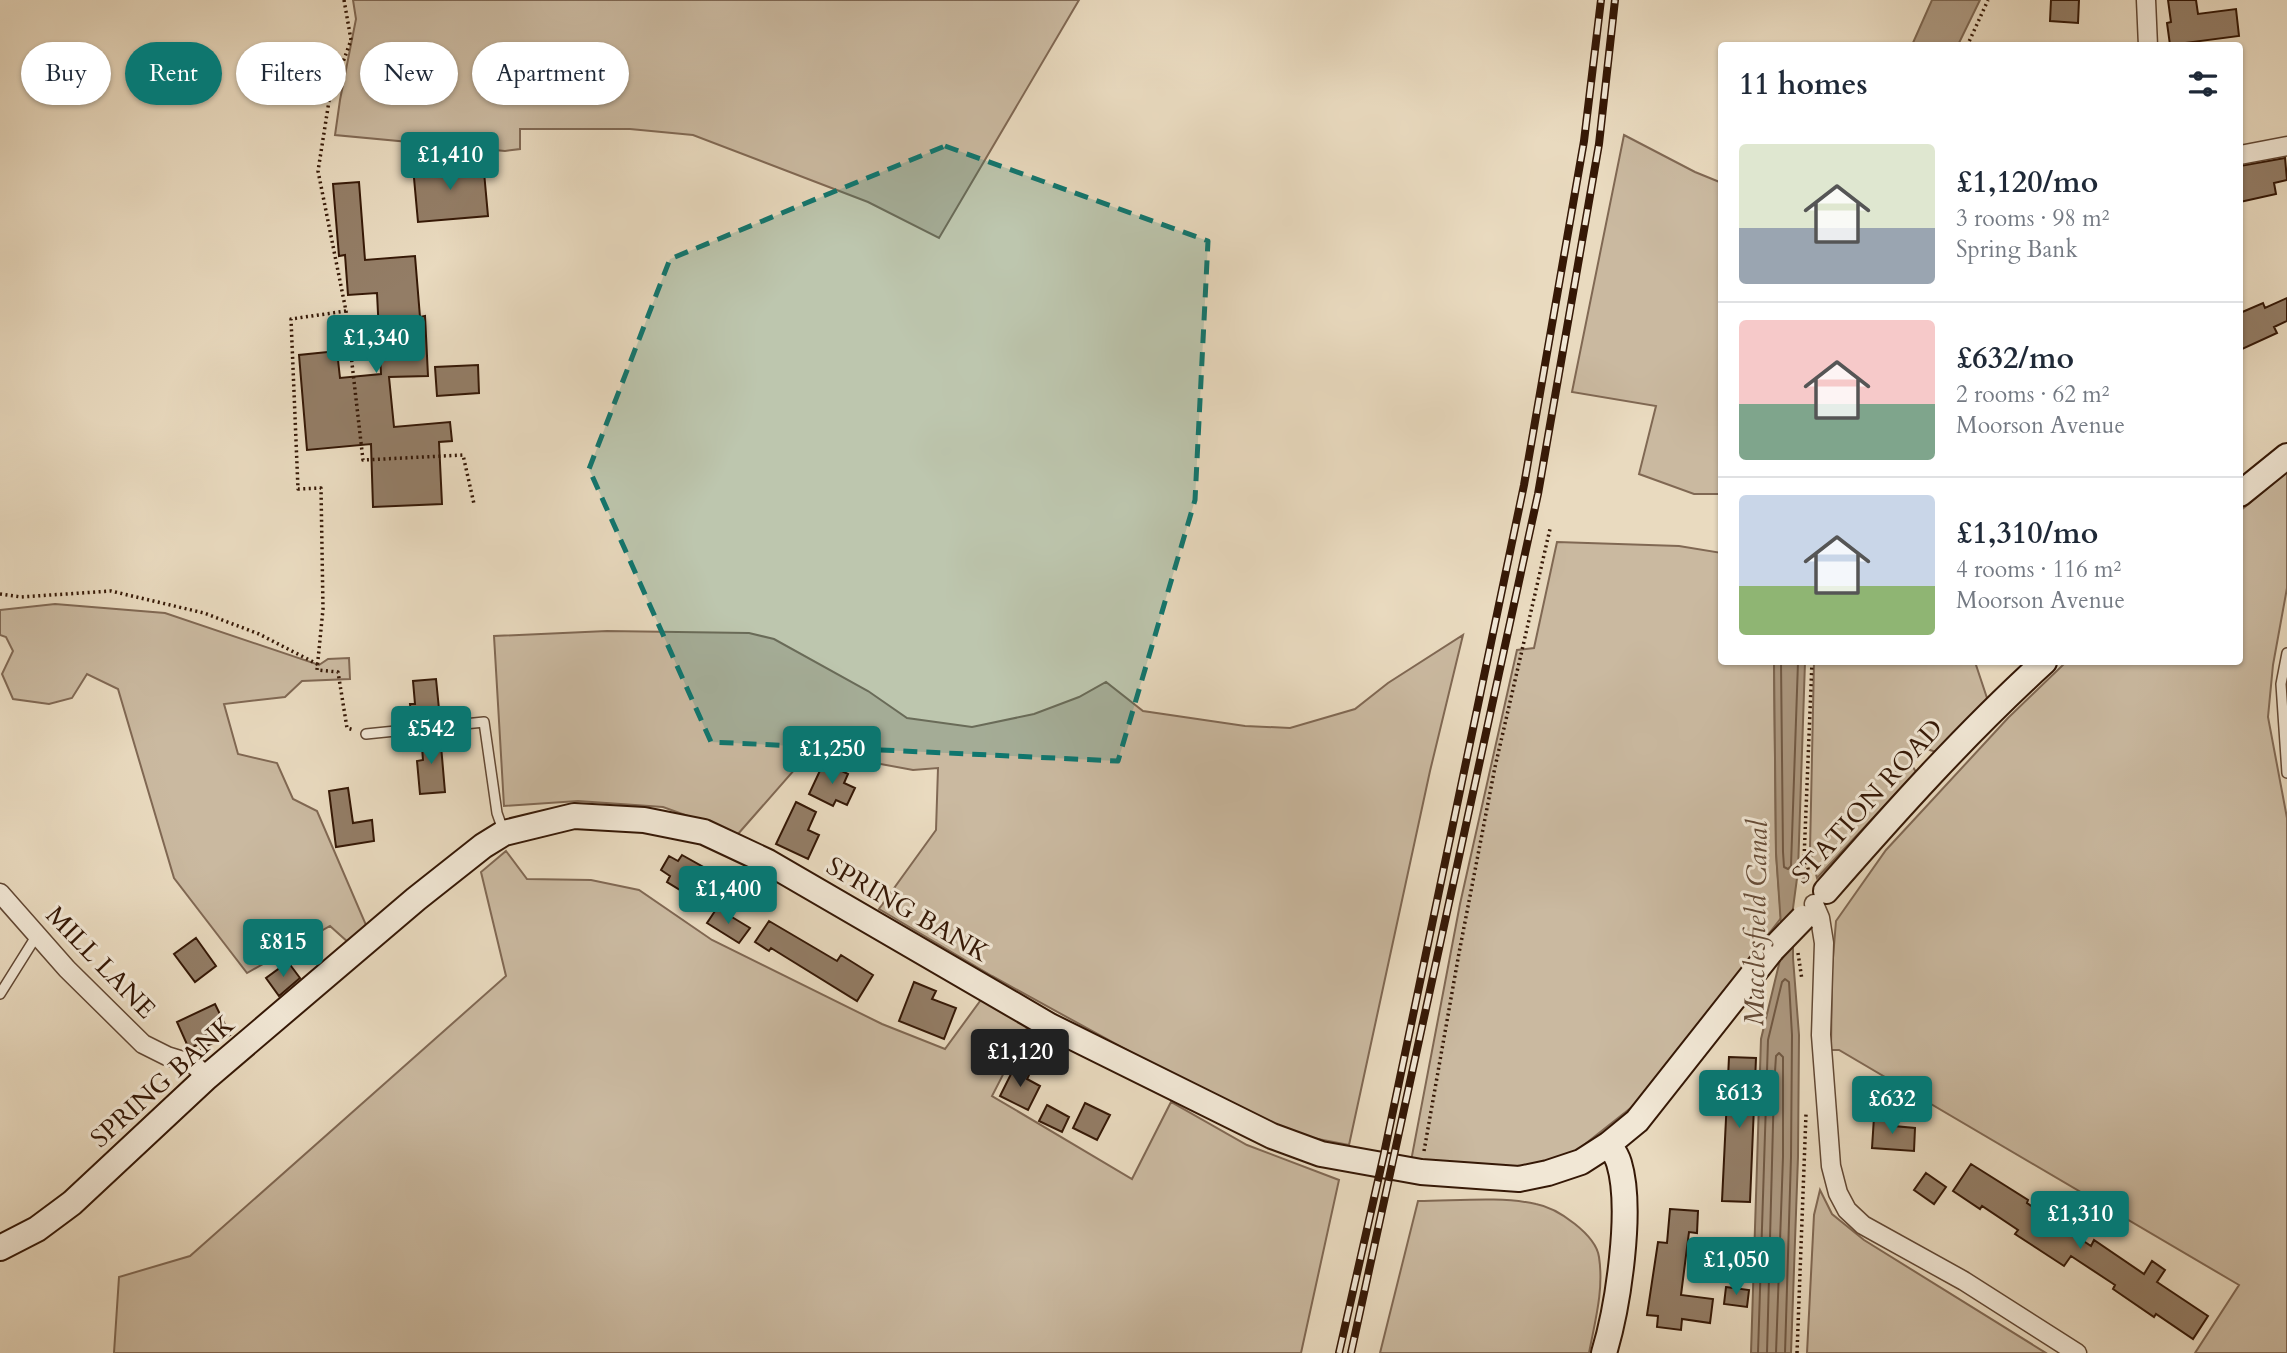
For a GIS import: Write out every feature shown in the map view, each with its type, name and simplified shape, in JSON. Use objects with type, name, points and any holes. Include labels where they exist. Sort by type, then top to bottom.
[{"type":"street","points":[[2146,0],[2148,42]]},
{"type":"street","points":[[2243,154],[2287,145]]},
{"type":"street","points":[[2243,492],[2287,456]]},
{"type":"street","name":"STATION ROAD","points":[[1609,1143],[1637,1121],[1812,897],[1989,712],[2041,665]]},
{"type":"street","name":"SPRING BANK","points":[[0,1248],[37,1229],[72,1203],[207,1077],[416,899],[483,846],[504,833],[575,816],[644,820],[704,832],[779,869],[1051,1026],[1272,1136],[1321,1154],[1421,1171],[1519,1179],[1548,1173],[1581,1161],[1609,1143]]},
{"type":"street","name":"MILL LANE","points":[[0,893],[75,977],[143,1044],[192,1064],[207,1077]]},
{"type":"street","points":[[1812,897],[1820,918],[1824,943],[1821,1035],[1831,1166],[1838,1194],[1847,1210],[1863,1225],[1964,1281],[2077,1353]]},
{"type":"street","points":[[1604,1353],[1611,1328],[1621,1261],[1625,1202],[1619,1161],[1609,1143]]},
{"type":"lane","points":[[2287,653],[2281,684],[2287,773]]},
{"type":"lane","points":[[366,734],[484,722],[496,813],[504,833]]},
{"type":"lane","points":[[0,994],[37,935]]},
{"type":"path","points":[[344,0],[351,40],[328,101],[318,171],[346,311],[363,460],[463,455],[474,504]]},
{"type":"path","points":[[1969,42],[1988,0]]},
{"type":"path","points":[[318,668],[323,609],[321,488],[298,489],[291,319],[346,311]]},
{"type":"path","points":[[1421,1171],[1495,767],[1550,528]]},
{"type":"path","points":[[0,594],[21,597],[111,591],[204,614],[259,634],[318,668],[338,672],[347,728],[366,734]]},
{"type":"path","points":[[1812,665],[1804,851],[1812,897]]},
{"type":"path","points":[[1804,851],[1812,897]]},
{"type":"path","points":[[1796,945],[1801,962],[1802,987]]},
{"type":"path","points":[[1797,1353],[1806,1109]]},
{"type":"highlighted area","points":[[945,146],[1208,241],[1195,500],[1118,761],[711,742],[589,469],[670,259]]},
{"type":"shaded area","points":[[353,0],[1079,0],[939,238],[868,202],[693,135],[630,129],[520,129],[520,149],[505,151],[335,135],[339,105],[346,105],[346,70],[356,19]]},
{"type":"shaded area","points":[[1624,135],[1718,181],[1718,494],[1694,494],[1639,474],[1656,406],[1572,392]]},
{"type":"shaded area","points":[[2287,472],[2287,588],[2273,665],[2268,717],[2287,818],[2287,1353],[2195,1353],[2239,1285],[1839,1050],[1831,1050],[1832,970],[1836,921],[1886,850],[2008,718],[2063,665],[2243,665],[2243,509]]},
{"type":"shaded area","points":[[1557,542],[1679,546],[1718,552],[1718,665],[1774,665],[1776,853],[1781,918],[1637,1103],[1575,1152],[1531,1170],[1411,1161],[1460,904],[1517,650],[1534,648]]},
{"type":"shaded area","points":[[55,604],[165,613],[319,665],[328,659],[349,658],[350,679],[302,681],[285,697],[224,704],[238,754],[277,763],[293,799],[317,811],[366,925],[349,943],[330,926],[247,973],[174,878],[118,689],[87,674],[72,698],[49,704],[13,699],[2,674],[13,651],[6,637],[0,635],[0,610]]},
{"type":"shaded area","points":[[607,631],[749,633],[774,639],[868,691],[907,718],[972,727],[1034,714],[1079,697],[1106,682],[1143,711],[1245,726],[1290,728],[1355,709],[1388,683],[1463,635],[1430,771],[1349,1145],[1292,1134],[1165,1071],[992,976],[879,909],[936,830],[938,768],[913,770],[859,760],[824,736],[738,834],[663,807],[578,801],[504,806],[494,636]]},
{"type":"shaded area","points":[[1814,665],[1976,665],[1988,701],[1936,752],[1924,748],[1911,764],[1916,772],[1817,878],[1810,851]]},
{"type":"shaded area","points":[[506,851],[527,879],[591,880],[639,890],[712,940],[882,1024],[945,1049],[983,997],[1029,1024],[992,1096],[1132,1179],[1171,1102],[1247,1145],[1339,1180],[1301,1353],[114,1353],[119,1277],[190,1256],[506,976],[481,872]]},
{"type":"shaded area","points":[[1820,1190],[1832,1214],[1864,1240],[2046,1353],[1807,1353],[1814,1215]]},
{"type":"shaded area","points":[[1493,1200],[1536,1204],[1555,1211],[1584,1232],[1596,1249],[1600,1269],[1598,1305],[1589,1353],[1380,1353],[1418,1201]]},
{"type":"water","points":[[1932,0],[1980,0],[1959,42],[1913,42]]},
{"type":"water","points":[[1774,665],[1805,665],[1798,871],[1793,908],[1793,958],[1799,1035],[1791,1353],[1751,1353],[1761,1039],[1780,960],[1782,940],[1776,853]]},
{"type":"building","points":[[2051,0],[2079,0],[2078,23],[2050,21]]},
{"type":"building","points":[[2168,0],[2196,0],[2198,14],[2236,9],[2239,36],[2170,42],[2167,23],[2171,22]]},
{"type":"building","points":[[2285,158],[2287,180],[2274,183],[2276,194],[2243,201],[2243,165]]},
{"type":"building","points":[[483,161],[488,216],[418,222],[413,167]]},
{"type":"building","points":[[359,182],[365,260],[415,256],[420,317],[425,316],[428,376],[389,377],[394,427],[450,422],[452,441],[439,442],[442,504],[373,507],[371,444],[307,450],[299,355],[337,351],[340,378],[381,374],[377,293],[348,295],[345,255],[339,256],[333,184]]},
{"type":"building","points":[[2287,298],[2287,321],[2274,327],[2277,333],[2243,349],[2243,312],[2263,303],[2265,308]]},
{"type":"building","points":[[478,365],[479,393],[437,396],[435,367]]},
{"type":"building","points":[[436,679],[440,719],[412,722],[410,704],[415,704],[413,681]]},
{"type":"building","points":[[440,734],[445,792],[420,794],[417,761],[423,760],[421,735]]},
{"type":"building","points":[[824,762],[848,774],[844,783],[855,788],[847,805],[836,800],[833,806],[809,794]]},
{"type":"building","points":[[348,788],[353,823],[372,820],[374,841],[336,847],[329,791]]},
{"type":"building","points":[[796,802],[816,812],[808,830],[819,835],[808,859],[776,844]]},
{"type":"building","points":[[682,855],[705,868],[690,896],[667,882],[670,876],[661,870],[669,856],[678,861]]},
{"type":"building","points":[[717,908],[750,928],[739,943],[707,923]]},
{"type":"building","points":[[769,921],[837,961],[841,955],[873,975],[857,1001],[771,948],[769,951],[755,942]]},
{"type":"building","points":[[196,938],[216,966],[195,982],[174,954]]},
{"type":"building","points":[[288,962],[300,978],[279,996],[266,978]]},
{"type":"building","points":[[914,982],[936,991],[932,999],[956,1008],[944,1039],[899,1021]]},
{"type":"building","points":[[215,1004],[230,1035],[201,1049],[199,1044],[189,1049],[177,1022]]},
{"type":"building","points":[[1729,1057],[1756,1058],[1750,1202],[1722,1201]]},
{"type":"building","points":[[1015,1066],[1030,1073],[1027,1079],[1040,1086],[1028,1110],[1000,1096]]},
{"type":"building","points":[[1085,1103],[1110,1115],[1097,1140],[1073,1128]]},
{"type":"building","points":[[1047,1105],[1069,1117],[1062,1132],[1039,1121]]},
{"type":"building","points":[[1874,1117],[1895,1119],[1894,1126],[1915,1128],[1914,1151],[1872,1148]]},
{"type":"building","points":[[1971,1164],[2028,1200],[2027,1203],[2091,1246],[2094,1240],[2144,1274],[2152,1261],[2165,1270],[2157,1282],[2208,1316],[2193,1339],[2156,1314],[2154,1317],[2113,1289],[2115,1285],[2071,1256],[2064,1266],[2015,1234],[2018,1230],[1953,1191]]},
{"type":"building","points":[[1926,1173],[1946,1187],[1934,1204],[1914,1190]]},
{"type":"building","points":[[1670,1209],[1698,1211],[1697,1233],[1689,1232],[1681,1295],[1713,1299],[1710,1323],[1682,1319],[1681,1330],[1657,1327],[1658,1316],[1647,1315],[1658,1242],[1667,1243]]},
{"type":"building","points":[[1726,1287],[1749,1290],[1747,1307],[1724,1304]]},
{"type":"railway","points":[[1339,1353],[1384,1154],[1524,485],[1584,141],[1601,0]]},
{"type":"railway","points":[[1351,1353],[1538,494],[1599,144],[1615,0]]},
{"type":"water label","name":"Macclesfield Canal","points":[[1755,923]]}]
